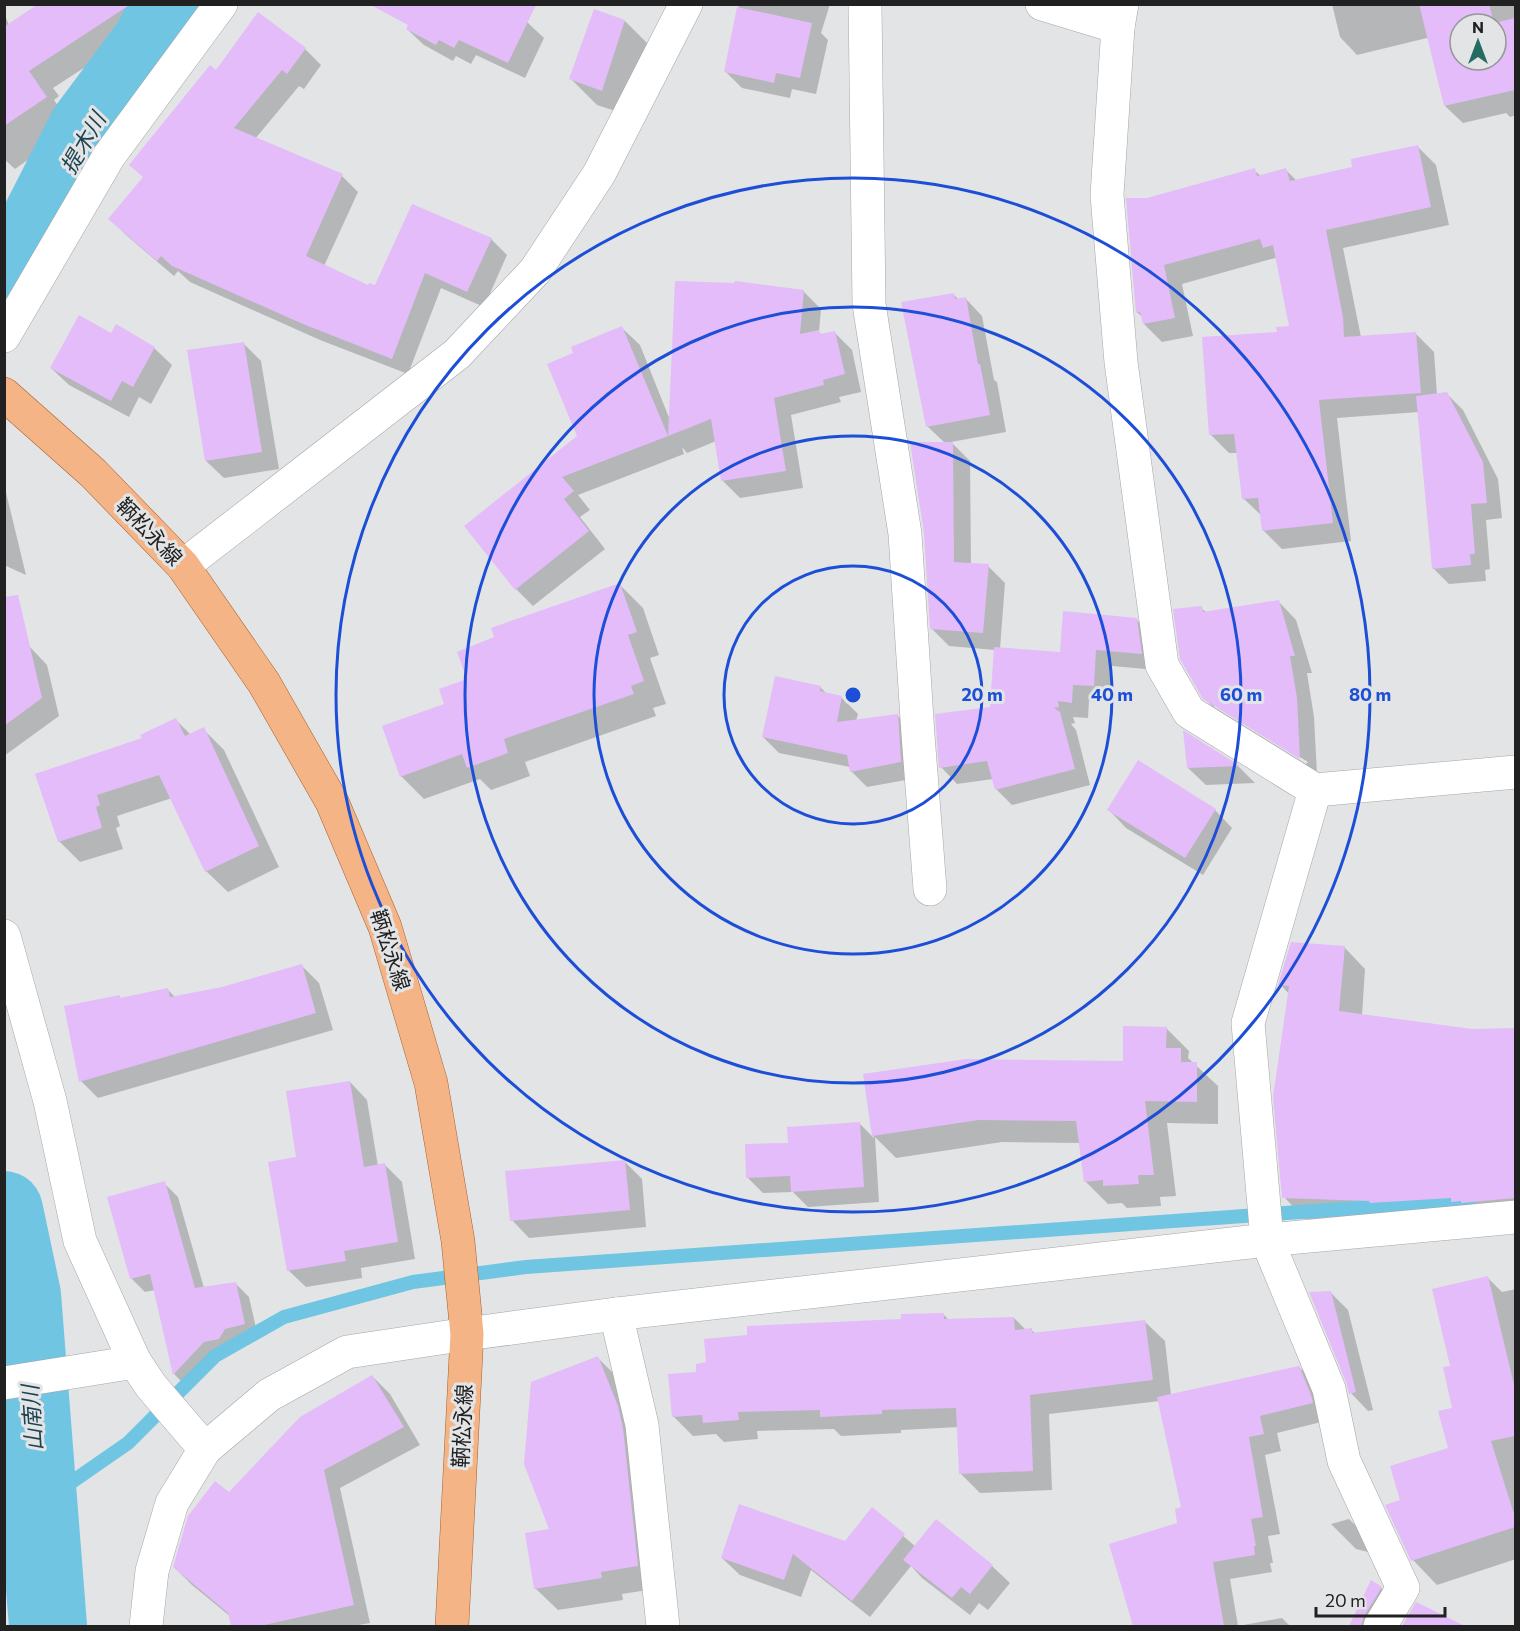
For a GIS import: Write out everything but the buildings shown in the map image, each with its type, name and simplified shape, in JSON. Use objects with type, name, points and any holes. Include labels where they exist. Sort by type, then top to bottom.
[{"type":"main road","name":"鞆松永線","points":[[4,394],[93,473],[183,566],[264,683],[332,802],[385,927],[431,1083],[458,1241],[466,1322],[452,1626]]},
{"type":"street","points":[[4,336],[109,156],[221,4]]},
{"type":"street","points":[[183,566],[457,354],[535,271],[599,174],[686,4]]},
{"type":"street","points":[[865,4],[868,303],[905,534],[930,889]]},
{"type":"street","points":[[1042,4],[1120,16],[1107,195],[1120,362],[1162,665],[1189,712],[1315,790],[1515,772]]},
{"type":"street","points":[[1315,790],[1248,1023],[1265,1223],[1329,1389],[1344,1461],[1403,1588],[1380,1626]]},
{"type":"street","points":[[4,936],[50,1101],[80,1241],[143,1374],[205,1449]]},
{"type":"street","points":[[146,1626],[152,1571],[172,1503],[205,1449],[269,1395],[347,1352],[466,1322],[616,1314],[1265,1223],[1515,1217]]},
{"type":"street","points":[[616,1314],[642,1425],[663,1626]]},
{"type":"street","points":[[4,1383],[102,1367],[143,1374]]},
{"type":"waterway","name":"提木川","points":[[6,288],[87,129],[151,43],[171,4]]},
{"type":"waterway","points":[[40,1504],[128,1443],[215,1356],[284,1317],[413,1282],[526,1267],[1469,1200]]},
{"type":"waterway","name":"山南川","points":[[4,1210],[22,1295],[48,1626]]}]
